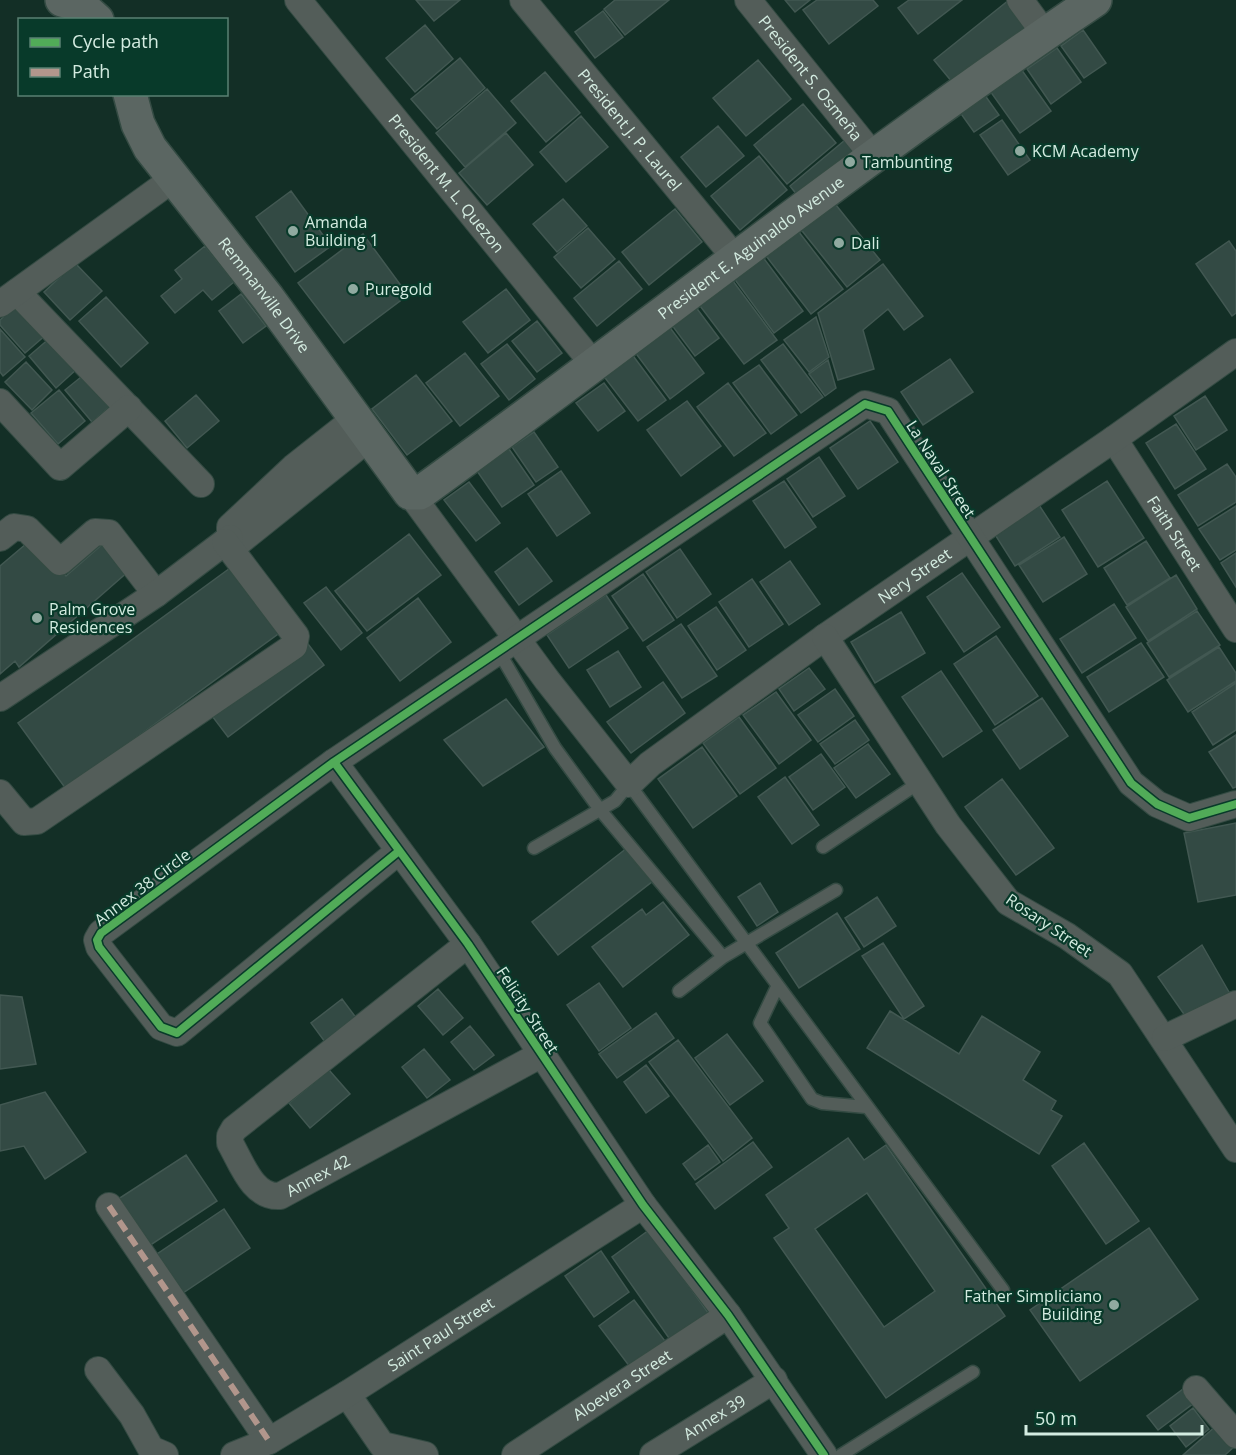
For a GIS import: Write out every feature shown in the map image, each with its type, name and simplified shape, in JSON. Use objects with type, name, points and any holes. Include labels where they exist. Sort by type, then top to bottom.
[{"type":"main road","name":"President E. Aguinaldo Avenue","points":[[410,493],[420,493],[595,366],[874,157],[1095,0]]},
{"type":"main road","name":"Remmanville Drive","points":[[131,96],[138,124],[150,148],[268,298],[410,493]]},
{"type":"street","name":"President M. L. Quezon","points":[[298,0],[595,366]]},
{"type":"street","name":"President J. P. Laurel","points":[[522,0],[736,259]]},
{"type":"street","name":"President S. Osmeña","points":[[748,0],[874,157]]},
{"type":"street","points":[[1020,0],[1045,34]]},
{"type":"street","points":[[173,178],[8,298],[129,408],[201,484]]},
{"type":"street","name":"Nery Street","points":[[629,784],[650,764],[825,637],[1114,439],[1236,351]]},
{"type":"street","points":[[0,402],[60,467],[129,408]]},
{"type":"street","name":"La Naval Street","points":[[509,646],[865,404],[888,411],[1131,783],[1157,804],[1190,818],[1236,804]]},
{"type":"street","points":[[0,698],[156,594],[227,540],[230,527],[284,491],[363,427]]},
{"type":"street","name":"Faith Street","points":[[1114,439],[1236,629]]},
{"type":"street","points":[[410,493],[509,646],[629,784]]},
{"type":"street","points":[[0,538],[14,527],[27,529],[56,561],[63,562],[95,532],[109,532],[156,594]]},
{"type":"street","points":[[0,793],[24,822],[38,821],[294,646],[296,636],[227,540]]},
{"type":"street","name":"Rosary Street","points":[[825,637],[948,825],[1008,902],[1067,936],[1120,974],[1165,1038],[1236,1149]]},
{"type":"street","points":[[334,762],[509,646]]},
{"type":"street","name":"Felicity Street","points":[[334,762],[468,944],[540,1055],[643,1205],[728,1315],[824,1455]]},
{"type":"street","name":"Annex 38 Circle","points":[[334,762],[101,933],[98,940],[99,947],[161,1027],[177,1033],[399,851]]},
{"type":"street","name":"Annex 42","points":[[468,944],[234,1129],[230,1136],[230,1143],[259,1192],[269,1197],[280,1196],[540,1055]]},
{"type":"street","points":[[1165,1038],[1236,1004]]},
{"type":"street","name":"Saint Paul Street","points":[[234,1455],[269,1441],[347,1394],[643,1205]]},
{"type":"street","points":[[109,1206],[269,1441]]},
{"type":"street","name":"Aloevera Street","points":[[515,1455],[728,1315]]},
{"type":"street","points":[[98,1370],[132,1415],[151,1449],[165,1455]]},
{"type":"street","name":"Annex 39","points":[[665,1452],[774,1380]]},
{"type":"street","points":[[1196,1389],[1236,1435]]},
{"type":"street","points":[[347,1394],[382,1445],[424,1455]]},
{"type":"lane","points":[[509,646],[555,748],[600,811],[723,957]]},
{"type":"lane","points":[[823,847],[920,782]]},
{"type":"lane","points":[[534,848],[615,801],[629,784],[1003,1290]]},
{"type":"lane","points":[[679,991],[723,957],[836,890]]},
{"type":"lane","points":[[777,987],[760,1023],[812,1099],[822,1103],[866,1107]]},
{"type":"lane","points":[[841,1455],[973,1372]]},
{"type":"building","points":[[416,0],[460,0],[434,21]]},
{"type":"building","points":[[615,0],[669,0],[625,35],[604,9]]},
{"type":"building","points":[[785,0],[810,0],[795,12]]},
{"type":"building","points":[[817,0],[873,0],[878,6],[829,44],[803,10]]},
{"type":"building","points":[[909,0],[962,0],[918,34],[898,8]]},
{"type":"building","points":[[1009,0],[1032,28],[957,88],[934,60]]},
{"type":"building","points":[[603,11],[623,37],[595,58],[575,32]]},
{"type":"building","points":[[425,25],[453,59],[415,92],[386,58]]},
{"type":"building","points":[[1083,30],[1106,63],[1084,78],[1061,46]]},
{"type":"building","points":[[1057,48],[1081,82],[1051,104],[1027,69]]},
{"type":"building","points":[[460,58],[485,88],[437,129],[411,99]]},
{"type":"building","points":[[758,60],[791,99],[746,136],[713,98]]},
{"type":"building","points":[[1021,69],[1051,111],[1020,133],[990,91]]},
{"type":"building","points":[[545,72],[580,113],[546,142],[511,101]]},
{"type":"building","points":[[487,89],[516,123],[465,167],[436,133]]},
{"type":"building","points":[[984,94],[999,115],[974,132],[959,111]]},
{"type":"building","points":[[803,104],[836,143],[787,184],[754,145]]},
{"type":"building","points":[[581,116],[608,147],[566,182],[540,152]]},
{"type":"building","points":[[1002,120],[1030,160],[1008,175],[980,135]]},
{"type":"building","points":[[718,126],[744,156],[706,187],[681,157]]},
{"type":"building","points":[[506,133],[533,165],[487,205],[459,173]]},
{"type":"building","points":[[845,140],[860,158],[805,205],[790,186]]},
{"type":"building","points":[[759,156],[787,190],[740,230],[711,196]]},
{"type":"building","name":"Amanda Building 1","points":[[291,191],[331,246],[295,272],[256,217]]},
{"type":"building","points":[[563,199],[587,226],[557,252],[533,224]]},
{"type":"building","name":"Dali","points":[[832,200],[880,260],[847,287],[799,227]]},
{"type":"building","points":[[675,209],[702,242],[649,285],[622,252]]},
{"type":"building","points":[[795,227],[843,289],[811,314],[763,252]]},
{"type":"building","points":[[588,228],[615,259],[581,288],[554,257]]},
{"type":"building","name":"Puregold","points":[[363,234],[408,295],[344,343],[298,283]]},
{"type":"building","points":[[1229,241],[1236,251],[1236,313],[1232,316],[1196,264]]},
{"type":"building","points":[[205,246],[234,282],[212,300],[203,290],[175,313],[161,296],[182,279],[175,270]]},
{"type":"building","points":[[762,256],[803,311],[774,333],[733,277]]},
{"type":"building","points":[[619,261],[642,289],[597,326],[574,298]]},
{"type":"building","points":[[75,263],[102,291],[70,320],[44,292]]},
{"type":"building","points":[[883,264],[923,316],[904,330],[888,309],[863,330],[874,369],[838,380],[818,313]]},
{"type":"building","points":[[730,277],[777,340],[744,364],[697,302]]},
{"type":"building","points":[[506,289],[530,320],[488,353],[463,322]]},
{"type":"building","points":[[241,294],[266,326],[243,343],[219,311]]},
{"type":"building","points":[[106,297],[148,343],[121,367],[79,321]]},
{"type":"building","points":[[19,302],[47,334],[25,353],[0,325],[0,320]]},
{"type":"building","points":[[695,306],[719,338],[695,356],[671,324]]},
{"type":"building","points":[[816,317],[829,357],[809,372],[784,340]]},
{"type":"building","points":[[537,321],[562,353],[537,372],[512,341]]},
{"type":"building","points":[[668,325],[704,373],[670,399],[634,351]]},
{"type":"building","points":[[0,329],[25,357],[3,376],[0,372]]},
{"type":"building","points":[[51,337],[78,368],[56,388],[29,356]]},
{"type":"building","points":[[507,344],[535,379],[509,400],[481,364]]},
{"type":"building","points":[[783,344],[823,397],[801,413],[761,360]]},
{"type":"building","points":[[465,353],[499,396],[460,426],[426,383]]},
{"type":"building","points":[[631,353],[666,400],[638,421],[602,374]]},
{"type":"building","points":[[950,359],[973,392],[923,425],[901,392]]},
{"type":"building","points":[[828,360],[836,388],[825,396],[809,374]]},
{"type":"building","points":[[26,362],[52,390],[32,410],[5,382]]},
{"type":"building","points":[[759,365],[797,415],[771,434],[733,383]]},
{"type":"building","points":[[86,373],[112,405],[92,422],[65,390]]},
{"type":"building","points":[[416,375],[452,421],[407,455],[372,409]]},
{"type":"building","points":[[604,383],[625,411],[598,431],[576,403]]},
{"type":"building","points":[[728,383],[766,433],[734,456],[697,407]]},
{"type":"building","points":[[59,390],[85,421],[58,444],[31,413]]},
{"type":"building","points":[[196,395],[219,421],[187,448],[165,421]]},
{"type":"building","points":[[1205,396],[1227,430],[1196,450],[1174,416]]},
{"type":"building","points":[[687,401],[721,446],[681,476],[647,430]]},
{"type":"building","points":[[870,421],[898,462],[858,489],[830,448]]},
{"type":"building","points":[[1176,424],[1206,469],[1175,489],[1146,443]]},
{"type":"building","points":[[534,432],[558,467],[536,482],[512,447]]},
{"type":"building","points":[[509,449],[534,485],[502,507],[477,471]]},
{"type":"building","points":[[819,457],[845,496],[813,517],[787,479]]},
{"type":"building","points":[[1227,464],[1236,477],[1236,502],[1198,526],[1178,495]]},
{"type":"building","points":[[561,471],[590,513],[557,536],[528,494]]},
{"type":"building","points":[[784,481],[816,527],[785,548],[753,501]]},
{"type":"building","points":[[1107,481],[1144,538],[1098,567],[1062,510]]},
{"type":"building","points":[[469,482],[500,523],[476,541],[444,500]]},
{"type":"building","points":[[1039,505],[1060,537],[1015,566],[994,533]]},
{"type":"building","points":[[1236,506],[1236,550],[1220,560],[1199,529]]},
{"type":"building","points":[[409,534],[441,575],[367,631],[335,591]]},
{"type":"building","points":[[1064,537],[1087,574],[1043,602],[1019,565]]},
{"type":"building","name":"Palm Grove Residences","points":[[33,538],[66,576],[105,542],[130,570],[19,667],[15,661],[0,674],[0,566]]},
{"type":"building","points":[[1146,541],[1170,578],[1127,605],[1104,568]]},
{"type":"building","points":[[527,548],[552,581],[519,605],[495,572]]},
{"type":"building","points":[[680,549],[711,594],[677,618],[646,572]]},
{"type":"building","points":[[1236,553],[1236,587],[1221,563]]},
{"type":"building","points":[[790,561],[820,604],[789,625],[760,582]]},
{"type":"building","points":[[237,563],[285,629],[66,789],[18,723]]},
{"type":"building","points":[[962,573],[1000,627],[964,652],[927,597]]},
{"type":"building","points":[[643,574],[674,620],[643,641],[612,596]]},
{"type":"building","points":[[1176,575],[1197,609],[1148,641],[1126,607]]},
{"type":"building","points":[[752,579],[783,624],[749,647],[719,602]]},
{"type":"building","points":[[326,587],[362,633],[341,650],[304,603]]},
{"type":"building","points":[[606,595],[628,628],[569,668],[547,635]]},
{"type":"building","points":[[418,598],[451,642],[400,681],[367,638]]},
{"type":"building","points":[[1114,604],[1136,638],[1082,673],[1060,639]]},
{"type":"building","points":[[716,607],[746,650],[717,670],[688,626]]},
{"type":"building","points":[[1197,611],[1220,645],[1169,677],[1147,643]]},
{"type":"building","points":[[901,612],[925,653],[875,683],[851,642]]},
{"type":"building","points":[[681,624],[717,676],[682,698],[647,647]]},
{"type":"building","points":[[996,636],[1038,696],[995,725],[954,664]]},
{"type":"building","points":[[305,640],[324,665],[228,737],[209,712]]},
{"type":"building","points":[[1141,643],[1164,677],[1109,712],[1087,677]]},
{"type":"building","points":[[1219,647],[1236,673],[1236,681],[1188,712],[1167,680]]},
{"type":"building","points":[[618,651],[641,687],[610,707],[587,670]]},
{"type":"building","points":[[809,668],[825,689],[794,711],[779,689]]},
{"type":"building","points":[[941,671],[982,731],[943,757],[902,697]]},
{"type":"building","points":[[663,682],[685,713],[631,753],[607,722]]},
{"type":"building","points":[[1236,683],[1236,730],[1213,745],[1192,712]]},
{"type":"building","points":[[835,689],[854,716],[818,742],[798,715]]},
{"type":"building","points":[[776,692],[811,740],[779,764],[743,715]]},
{"type":"building","points":[[1042,698],[1068,736],[1020,769],[993,730]]},
{"type":"building","points":[[506,699],[544,747],[483,786],[444,740]]},
{"type":"building","points":[[739,717],[776,768],[740,794],[703,743]]},
{"type":"building","points":[[855,720],[869,740],[835,764],[820,744]]},
{"type":"building","points":[[1236,735],[1236,787],[1233,788],[1209,752]]},
{"type":"building","points":[[868,744],[890,774],[856,798],[834,768]]},
{"type":"building","points":[[702,747],[737,796],[693,828],[658,779]]},
{"type":"building","points":[[821,754],[845,787],[813,810],[789,777]]},
{"type":"building","points":[[785,777],[819,825],[792,844],[758,797]]},
{"type":"building","points":[[1002,779],[1054,848],[1016,875],[965,807]]},
{"type":"building","points":[[1236,823],[1236,895],[1198,902],[1184,833]]},
{"type":"building","points":[[627,848],[653,881],[558,955],[532,922]]},
{"type":"building","points":[[760,883],[778,912],[757,926],[738,897]]},
{"type":"building","points":[[877,897],[896,926],[864,947],[845,918]]},
{"type":"building","points":[[663,902],[689,935],[623,987],[592,947],[642,909],[646,915]]},
{"type":"building","points":[[837,913],[860,949],[799,988],[776,953]]},
{"type":"building","points":[[883,943],[924,1006],[904,1019],[862,956]]},
{"type":"building","points":[[1202,945],[1233,999],[1186,1017],[1158,977]]},
{"type":"building","points":[[599,983],[631,1028],[599,1051],[567,1005]]},
{"type":"building","points":[[438,989],[463,1018],[443,1035],[418,1006]]},
{"type":"building","points":[[0,995],[22,997],[36,1064],[0,1069]]},
{"type":"building","points":[[342,999],[357,1019],[325,1042],[311,1023]]},
{"type":"building","points":[[890,1011],[959,1054],[982,1016],[1040,1052],[1023,1080],[1056,1101],[1051,1110],[1062,1116],[1039,1154],[867,1048]]},
{"type":"building","points":[[656,1013],[674,1038],[617,1078],[599,1054]]},
{"type":"building","points":[[470,1026],[494,1055],[474,1070],[451,1042]]},
{"type":"building","points":[[727,1034],[763,1081],[730,1105],[695,1058]]},
{"type":"building","points":[[678,1040],[752,1138],[723,1161],[649,1062]]},
{"type":"building","points":[[424,1049],[450,1080],[427,1098],[402,1067]]},
{"type":"building","points":[[646,1065],[669,1096],[646,1113],[624,1082]]},
{"type":"building","points":[[329,1070],[350,1094],[310,1128],[289,1103]]},
{"type":"building","points":[[45,1092],[86,1152],[45,1179],[24,1146],[0,1151],[0,1105]]},
{"type":"building","points":[[848,1138],[864,1160],[886,1145],[1005,1316],[886,1398],[774,1238],[789,1228],[766,1195]],"holes":[[[867,1193],[935,1291],[884,1327],[815,1229]]]},
{"type":"building","points":[[753,1142],[772,1167],[715,1209],[696,1184]]},
{"type":"building","points":[[1084,1143],[1139,1221],[1106,1244],[1052,1166]]},
{"type":"building","points":[[708,1145],[720,1162],[695,1180],[683,1164]]},
{"type":"building","points":[[186,1155],[217,1201],[143,1250],[112,1203]]},
{"type":"building","points":[[224,1209],[250,1248],[180,1295],[154,1256]]},
{"type":"building","name":"Father Simpliciano Building","points":[[1149,1228],[1198,1299],[1080,1381],[1030,1310]]},
{"type":"building","points":[[649,1230],[709,1314],[671,1341],[612,1257]]},
{"type":"building","points":[[601,1251],[629,1292],[594,1317],[565,1276]]},
{"type":"building","points":[[634,1300],[665,1341],[630,1367],[599,1326]]},
{"type":"building","points":[[1183,1389],[1194,1403],[1158,1430],[1147,1416]]},
{"type":"building","points":[[1193,1408],[1209,1429],[1186,1447],[1170,1426]]},
{"type":"building","points":[[1217,1425],[1235,1446],[1225,1455],[1183,1455]]},
{"type":"marked path","points":[[109,1206],[269,1441]]},
{"type":"cycle path","points":[[399,851],[177,1033],[161,1027],[99,947],[97,940],[101,933],[334,762],[865,404],[888,411],[1131,783],[1157,804],[1189,818],[1236,804]]},
{"type":"cycle path","points":[[334,762],[468,944],[643,1205],[728,1315],[824,1455]]},
{"type":"place","name":"KCM Academy","points":[[1020,151]]},
{"type":"place","name":"Tambunting","points":[[850,162]]},
{"type":"place","name":"Amanda Building 1","points":[[293,231]]},
{"type":"place","name":"Dali","points":[[839,243]]},
{"type":"place","name":"Puregold","points":[[353,289]]},
{"type":"place","name":"Palm Grove Residences","points":[[37,618]]},
{"type":"place","name":"Father Simpliciano Building","points":[[1114,1305]]}]
